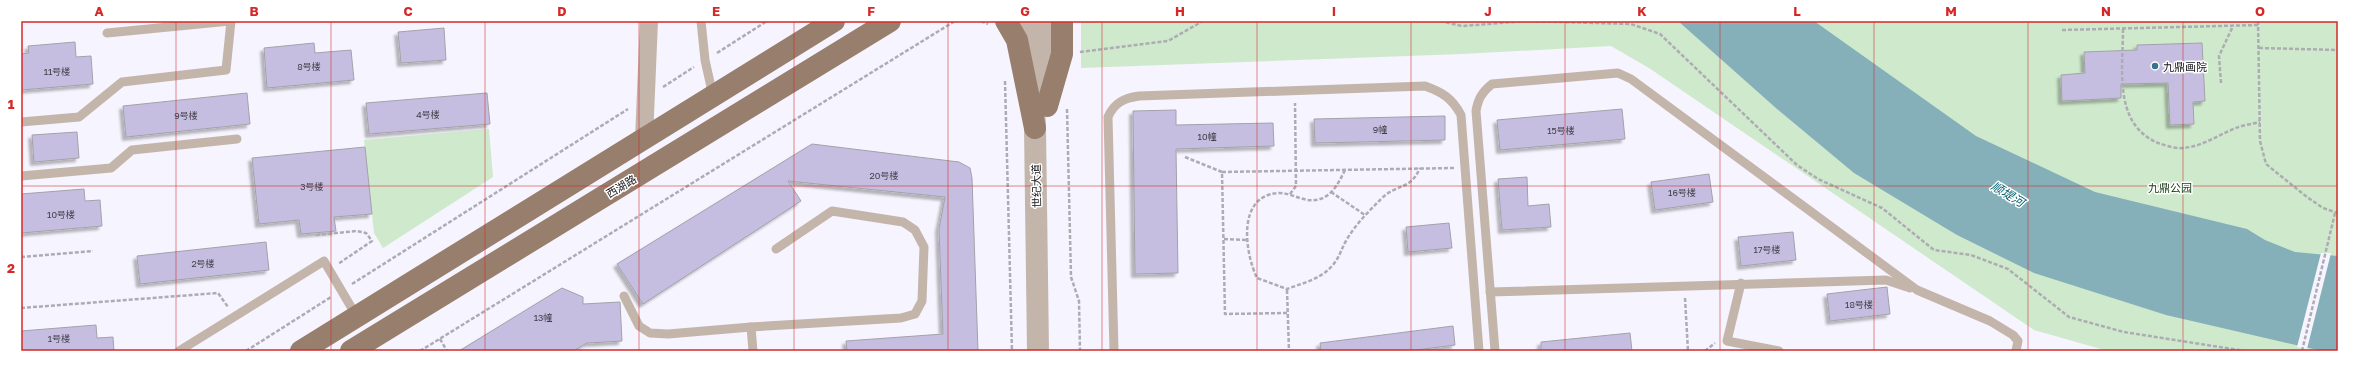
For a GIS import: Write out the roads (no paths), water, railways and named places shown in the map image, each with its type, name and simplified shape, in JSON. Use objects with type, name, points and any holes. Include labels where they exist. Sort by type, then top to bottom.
[{"type":"main road","points":[[301,351],[834,21]]},
{"type":"main road","name":"西湖路","points":[[351,351],[890,21]]},
{"type":"main road","points":[[843,50],[900,21]]},
{"type":"main road","points":[[1057,104],[1062,54],[1062,21]]},
{"type":"main road","points":[[999,25],[1017,40],[1035,128]]},
{"type":"street","points":[[644,139],[649,21]]},
{"type":"street","name":"世纪大道","points":[[1031,21],[1035,128],[1038,351]]},
{"type":"street","name":"世纪大道","points":[[1049,21],[1057,104],[1051,351]]},
{"type":"lane","points":[[21,122],[79,117],[122,82],[226,70],[230,21],[107,33]]},
{"type":"lane","points":[[701,21],[705,60],[713,96]]},
{"type":"lane","points":[[1495,351],[1476,111],[1480,95],[1492,84],[1618,73],[1631,79],[1917,290]]},
{"type":"lane","points":[[1114,351],[1108,117],[1111,109],[1121,100],[1139,96],[1425,86],[1438,91],[1455,104],[1461,115],[1479,351]]},
{"type":"lane","points":[[21,176],[111,168],[132,150],[237,139]]},
{"type":"lane","points":[[624,296],[639,326],[650,333],[668,334],[901,318],[915,314],[922,301],[924,247],[915,230],[903,222],[832,211],[776,249]]},
{"type":"lane","points":[[179,351],[324,261],[357,317]]},
{"type":"lane","points":[[1490,292],[1886,280],[1917,290],[1990,321],[2012,335],[2018,341],[2016,351]]},
{"type":"lane","points":[[1741,284],[1727,342],[1779,351]]},
{"type":"lane","points":[[751,328],[754,351]]},
{"type":"water","name":"顺堤河","points":[[1678,21],[1814,21],[1976,136],[2095,192],[2247,229],[2265,240],[2295,252],[2338,256],[2338,351],[2322,351],[2166,315],[2034,273],[1957,235],[1854,173],[1777,109]]},
{"type":"place","name":"九鼎画院","points":[[2155,66]]},
{"type":"park label","name":"九鼎公园","points":[[2170,187]]}]
